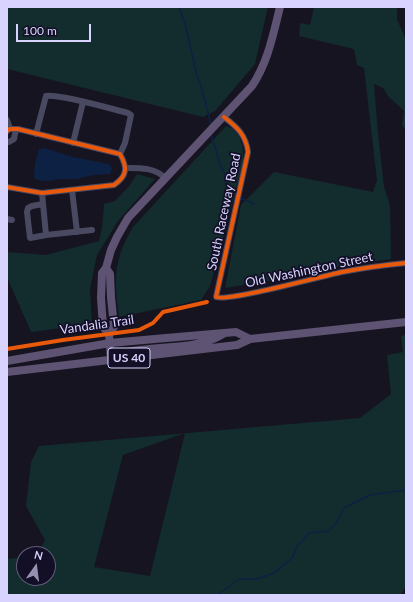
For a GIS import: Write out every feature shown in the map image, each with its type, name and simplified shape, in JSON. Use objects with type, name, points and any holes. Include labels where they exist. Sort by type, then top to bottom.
[{"type":"main road","points":[[223,334],[214,340],[189,345],[126,352],[111,360],[109,334],[114,327],[110,274],[106,268],[113,244],[124,223],[224,117],[252,86],[260,74],[268,54],[280,7]]},
{"type":"main road","name":"US 40","points":[[7,372],[237,345],[250,339],[406,322]]},
{"type":"main road","name":"US 40","points":[[9,361],[110,343],[236,332],[250,339]]},
{"type":"main road","points":[[7,367],[39,358],[95,351],[110,343]]},
{"type":"street","points":[[36,134],[46,96],[51,94],[131,115],[125,143],[120,154]]},
{"type":"street","points":[[73,142],[83,102]]},
{"type":"street","name":"South Raceway Road","points":[[216,297],[248,157],[244,137],[239,129],[224,117]]},
{"type":"street","points":[[7,120],[14,139],[7,142]]},
{"type":"street","points":[[7,187],[42,193],[114,185],[122,179],[125,171],[124,162],[120,154],[73,142],[11,130]]},
{"type":"street","points":[[125,168],[150,169],[156,171],[165,178]]},
{"type":"street","points":[[72,190],[77,232]]},
{"type":"street","points":[[42,193],[46,235]]},
{"type":"street","points":[[43,204],[28,208],[27,212],[30,238],[92,230]]},
{"type":"street","name":"Old Washington Street","points":[[216,297],[222,298],[239,295],[343,272],[406,263]]},
{"type":"green space","points":[[7,7],[268,7],[255,64],[215,111],[203,117],[7,69]]},
{"type":"green space","points":[[314,7],[397,7],[397,19],[406,40],[406,131],[402,125],[404,111],[388,96],[383,88],[374,84],[384,187],[390,205],[391,259],[332,268],[293,277],[225,288],[241,205],[274,172],[373,192],[377,180],[364,68],[357,65],[354,49],[299,36],[300,23],[310,25]]},
{"type":"green space","points":[[226,126],[231,128],[239,136],[243,152],[243,163],[210,286],[201,300],[119,317],[116,281],[118,260],[126,239],[133,227]]},
{"type":"green space","points":[[137,174],[155,179],[118,221],[97,255],[90,289],[92,324],[31,332],[7,277],[7,252],[46,255],[99,241],[102,228],[104,204],[115,201],[130,185]]},
{"type":"green space","points":[[406,335],[406,585],[401,595],[7,595],[7,559],[16,558],[16,586],[56,586],[56,546],[42,546],[45,540],[26,506],[31,462],[39,446],[184,433],[123,455],[94,567],[150,576],[185,433],[360,418],[391,394],[387,355],[403,352],[401,336]]},
{"type":"water","points":[[44,148],[76,158],[109,164],[112,168],[110,174],[94,175],[77,179],[48,181],[37,180],[34,177],[35,164],[39,149]]},
{"type":"waterway","points":[[179,7],[185,24],[197,76],[211,124]]},
{"type":"waterway","points":[[211,134],[225,176],[228,191],[236,197]]},
{"type":"waterway","points":[[240,198],[254,204]]},
{"type":"waterway","points":[[218,595],[239,579],[257,579],[274,573],[292,558],[297,546],[309,533],[329,531],[337,522],[344,508],[370,495],[406,490]]},
{"type":"cycle path","points":[[224,117],[233,124],[243,136],[248,152],[216,297],[224,298],[238,296],[342,272],[406,263]]},
{"type":"cycle path","points":[[7,131],[10,129],[18,129],[120,154],[125,168],[124,175],[114,185],[42,193],[7,187]]},
{"type":"cycle path","name":"Vandalia Trail","points":[[7,349],[139,330],[153,323],[163,312],[207,302]]}]
